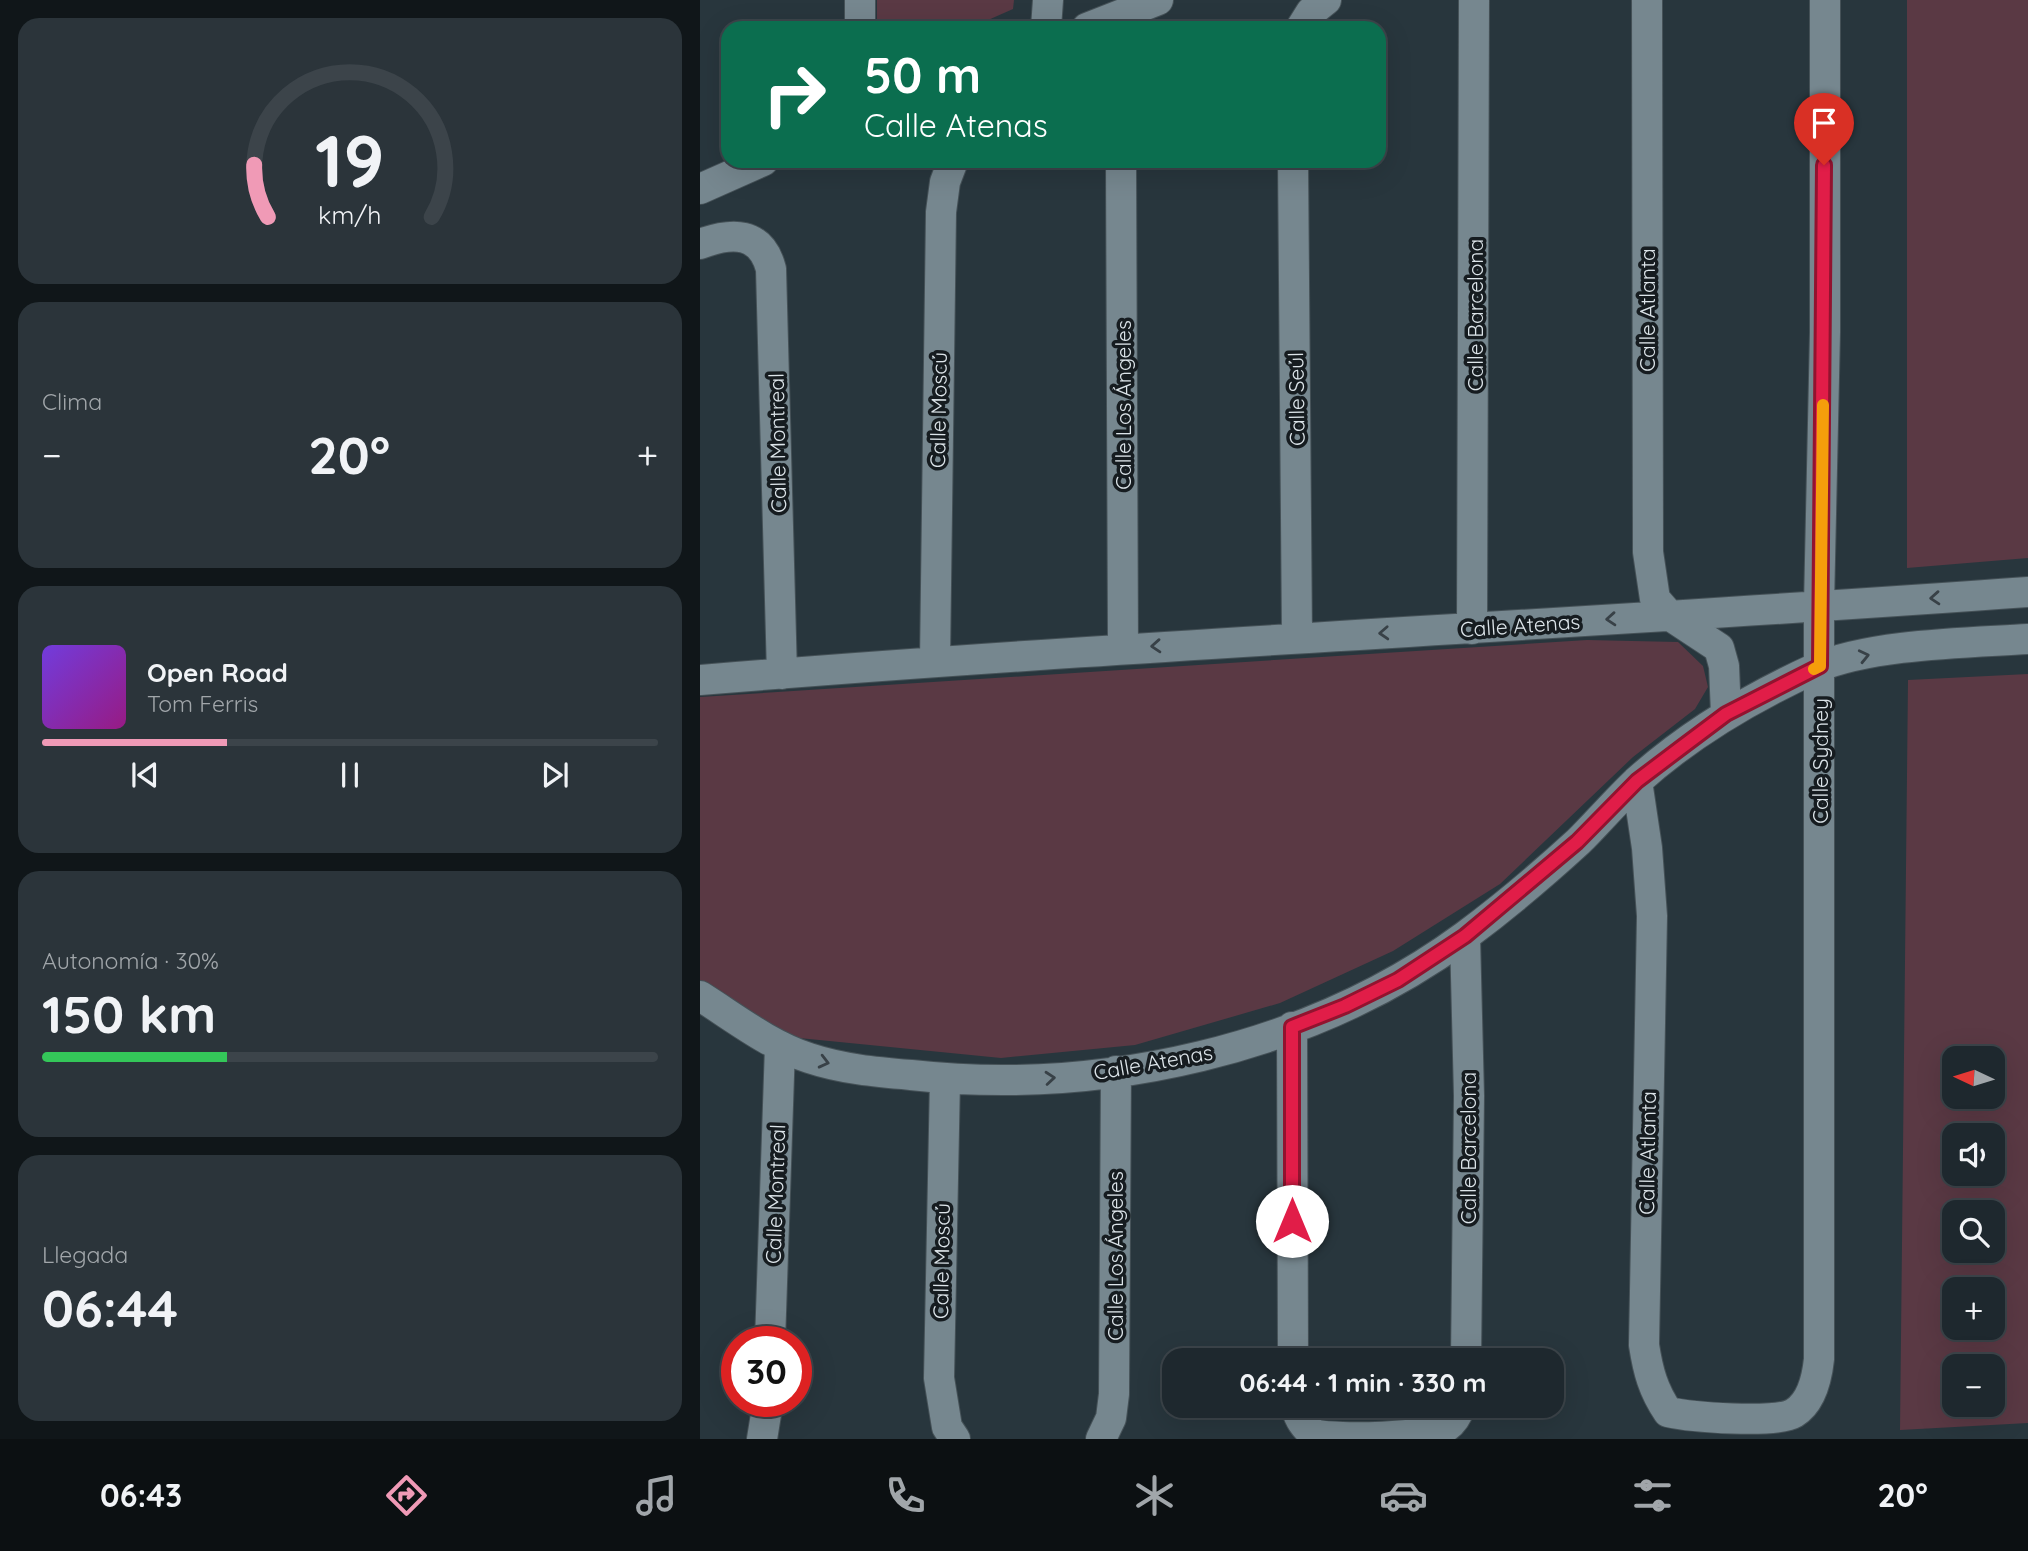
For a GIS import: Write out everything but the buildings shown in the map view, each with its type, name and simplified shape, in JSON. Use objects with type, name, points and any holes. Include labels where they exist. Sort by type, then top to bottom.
[{"type":"street","points":[[860,0],[860,21]]},
{"type":"street","points":[[1046,21],[1048,0]]},
{"type":"street","points":[[1105,21],[1158,0]]},
{"type":"street","points":[[1305,21],[1311,12],[1326,0]]},
{"type":"street","name":"Calle Barcelona","points":[[1472,629],[1474,0]]},
{"type":"street","name":"Calle Atlanta","points":[[1647,0],[1648,552],[1655,599],[1669,615]]},
{"type":"street","name":"Calle Sydney","points":[[1776,1418],[1794,1413],[1806,1401],[1816,1379],[1819,1359],[1819,606],[1825,332],[1825,0]]},
{"type":"street","points":[[700,189],[747,168]]},
{"type":"street","name":"Calle Moscú","points":[[935,660],[941,212],[945,182],[950,168]]},
{"type":"street","name":"Calle Los Ángeles","points":[[1121,168],[1123,648]]},
{"type":"street","name":"Calle Seúl","points":[[1293,168],[1297,637]]},
{"type":"street","name":"Calle Montreal","points":[[700,244],[732,236],[752,240],[766,253],[771,270],[782,674]]},
{"type":"street","name":"Calle Atenas","points":[[700,680],[935,660],[1472,629],[2028,592]]},
{"type":"street","points":[[1986,595],[1989,642]]},
{"type":"street","points":[[1669,615],[1718,648],[1724,666],[1726,714]]},
{"type":"street","name":"Calle Atenas","points":[[700,996],[780,1046],[810,1058],[854,1069],[945,1079],[997,1081],[1116,1071],[1181,1062],[1292,1027],[1345,1006],[1398,980],[1465,936],[1577,842],[1637,781],[1726,714],[1820,666],[1895,649],[2028,639]]},
{"type":"street","name":"Calle Atlanta","points":[[1637,781],[1647,848],[1652,916],[1644,1345],[1648,1368],[1654,1392],[1668,1412],[1690,1417],[1776,1418]]},
{"type":"street","name":"Calle Barcelona","points":[[1465,936],[1469,1082],[1466,1348]]},
{"type":"street","points":[[1292,1027],[1293,1348]]},
{"type":"street","name":"Calle Montreal","points":[[771,1326],[780,1046]]},
{"type":"street","name":"Calle Los Ángeles","points":[[1101,1439],[1111,1418],[1114,1394],[1116,1071]]},
{"type":"street","name":"Calle Moscú","points":[[945,1079],[939,1378],[947,1427],[955,1439]]},
{"type":"street","points":[[762,1439],[766,1417]]},
{"type":"street","points":[[1301,1418],[1305,1428],[1319,1436],[1427,1434],[1446,1428],[1455,1418]]},
{"type":"shaded area","points":[[877,0],[1014,0],[1013,9],[986,21],[877,21]]},
{"type":"shaded area","points":[[1907,0],[2028,0],[2028,558],[1907,568]]},
{"type":"shaded area","points":[[1587,640],[1678,642],[1703,666],[1708,687],[1695,709],[1633,757],[1500,884],[1393,951],[1280,1003],[1135,1045],[1001,1058],[799,1038],[700,992],[700,697]]},
{"type":"shaded area","points":[[2028,674],[2028,1423],[1900,1430],[1908,680]]},
{"type":"slow traffic","points":[[1814,669],[1820,666],[1823,405]]},
{"type":"route","points":[[1292,1221],[1292,1027],[1345,1006],[1398,980],[1465,936],[1577,842],[1637,781],[1726,714],[1820,666],[1825,332],[1824,165]]}]
